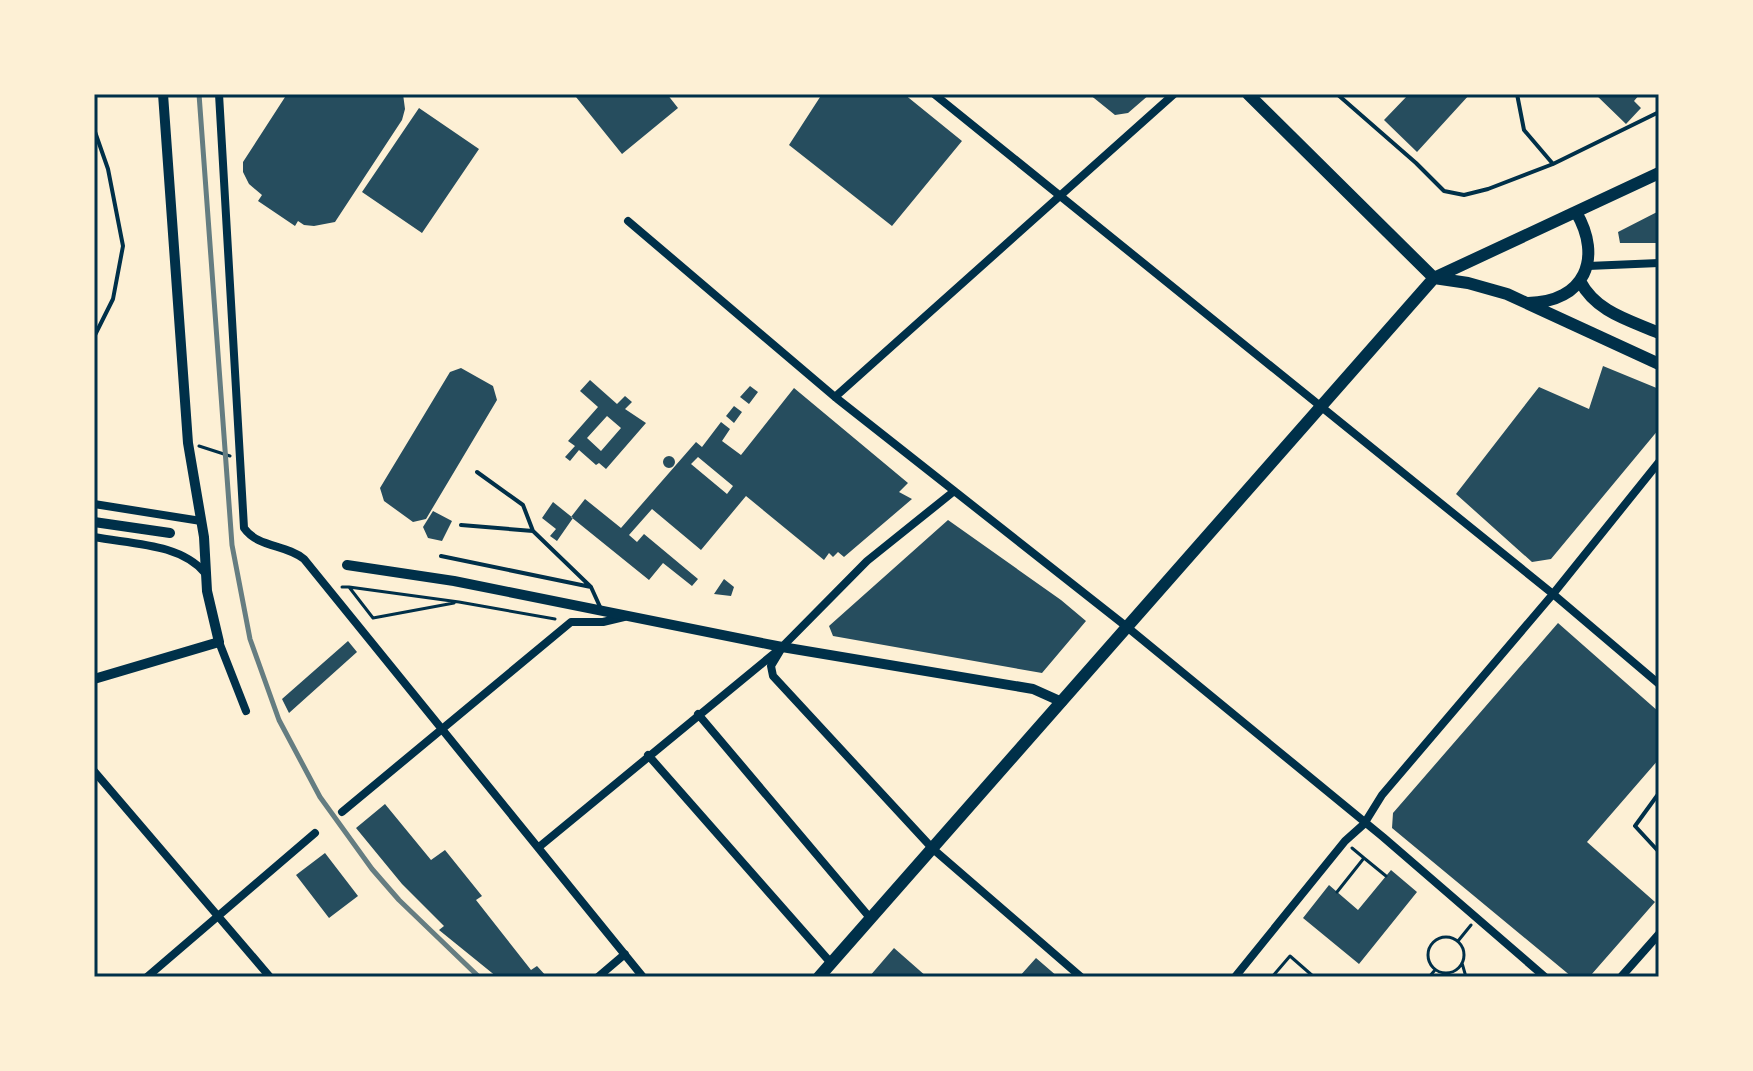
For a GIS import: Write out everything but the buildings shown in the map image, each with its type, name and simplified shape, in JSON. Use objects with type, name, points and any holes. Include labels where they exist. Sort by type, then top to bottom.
[{"type":"main road","points":[[1248,94],[1434,278],[1488,288],[1659,364]]},
{"type":"main road","points":[[819,977],[1434,278],[1659,173]]},
{"type":"main road","points":[[1525,303],[1555,299],[1580,281],[1588,266],[1590,247],[1586,228],[1576,212]]},
{"type":"main road","points":[[1580,281],[1591,299],[1602,308],[1659,333]]},
{"type":"street","points":[[163,94],[188,443],[201,521],[205,573],[219,642],[246,711]]},
{"type":"street","points":[[219,94],[244,528],[255,539],[296,553],[310,566],[643,977]]},
{"type":"street","points":[[934,94],[1553,594],[1659,684]]},
{"type":"street","points":[[835,397],[1174,94]]},
{"type":"street","points":[[628,221],[835,397],[1127,627],[1383,837],[1545,977]]},
{"type":"street","points":[[1588,266],[1659,263]]},
{"type":"street","points":[[1235,977],[1659,462]]},
{"type":"street","points":[[539,847],[782,647],[867,561],[953,492]]},
{"type":"street","points":[[94,504],[201,521]]},
{"type":"street","points":[[94,522],[170,533]]},
{"type":"street","points":[[94,537],[167,550],[197,563],[205,573]]},
{"type":"street","points":[[347,565],[454,581],[782,647],[1033,689],[1062,702]]},
{"type":"street","points":[[342,812],[571,622],[603,622],[627,617]]},
{"type":"street","points":[[94,679],[219,642]]},
{"type":"street","points":[[782,647],[771,666],[773,676],[933,849],[1081,977]]},
{"type":"street","points":[[698,714],[871,919]]},
{"type":"street","points":[[648,755],[831,963]]},
{"type":"street","points":[[94,771],[270,977]]},
{"type":"street","points":[[147,977],[315,833]]},
{"type":"street","points":[[1621,977],[1659,934]]},
{"type":"street","points":[[598,977],[625,954]]},
{"type":"lane","points":[[1337,94],[1444,191],[1464,195],[1553,164],[1659,112]]},
{"type":"lane","points":[[1517,94],[1524,130],[1553,164]]},
{"type":"lane","points":[[94,129],[108,169],[123,246],[113,299],[94,337]]},
{"type":"lane","points":[[477,472],[523,505],[533,531],[591,587],[601,609]]},
{"type":"lane","points":[[461,525],[533,531]]},
{"type":"lane","points":[[441,556],[591,587]]},
{"type":"lane","points":[[1659,793],[1635,826],[1659,852]]},
{"type":"path","points":[[188,443],[239,458]]},
{"type":"path","points":[[327,587],[349,587],[459,602],[571,622]]},
{"type":"path","points":[[349,587],[373,618],[459,602]]},
{"type":"path","points":[[1337,892],[1364,858],[1386,876]]},
{"type":"path","points":[[1458,941],[1477,919]]},
{"type":"path","points":[[1462,963],[1448,973],[1435,970],[1427,956],[1430,944],[1440,937],[1458,941],[1464,951],[1462,963],[1466,977]]},
{"type":"path","points":[[1272,977],[1290,956],[1314,977]]},
{"type":"path","points":[[1429,977],[1435,970]]},
{"type":"railway","points":[[199,94],[232,545],[250,639],[279,720],[320,797],[372,869],[399,900],[479,977]]}]
